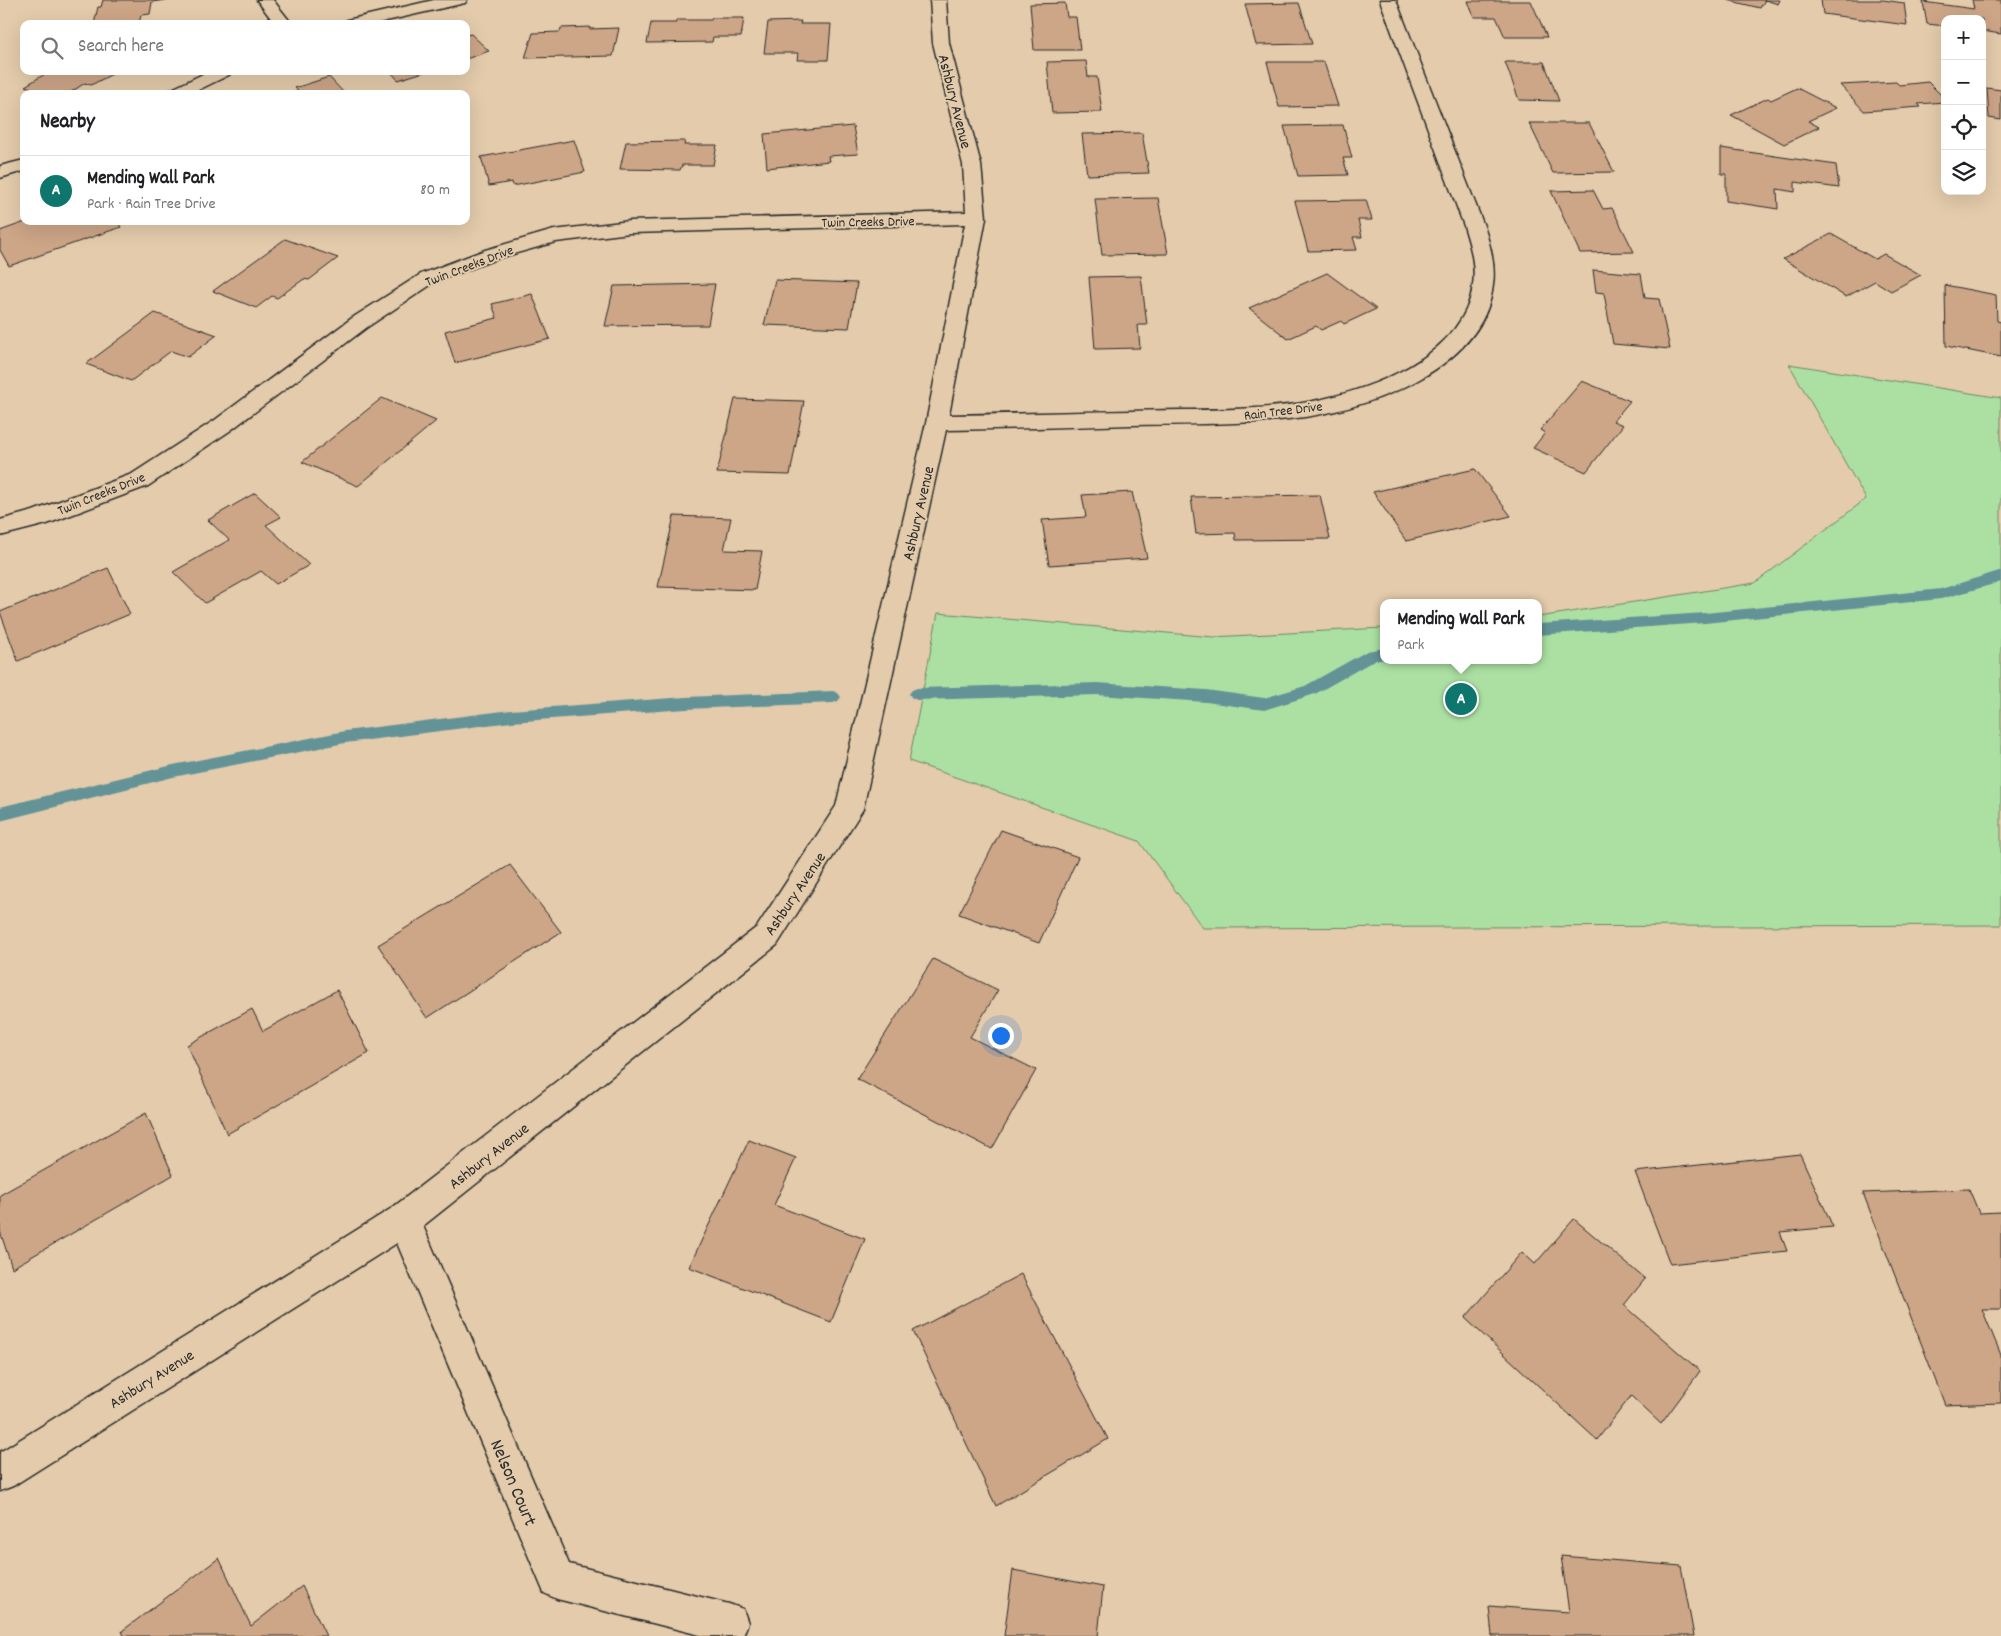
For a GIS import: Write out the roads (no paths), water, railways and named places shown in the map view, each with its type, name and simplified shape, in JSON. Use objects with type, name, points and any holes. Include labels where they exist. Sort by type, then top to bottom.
[{"type":"street","points":[[265,0],[281,20]]},
{"type":"street","points":[[368,20],[402,11],[459,0]]},
{"type":"street","name":"Ashbury Avenue","points":[[0,1473],[404,1220],[767,936],[849,809],[937,423],[976,218],[972,166],[941,44],[938,0]]},
{"type":"street","name":"Rain Tree Drive","points":[[937,423],[1247,415],[1313,409],[1360,397],[1392,384],[1420,371],[1446,351],[1463,334],[1475,315],[1482,293],[1483,263],[1474,226],[1388,0]]},
{"type":"street","points":[[184,90],[215,75]]},
{"type":"street","points":[[0,172],[20,166]]},
{"type":"street","name":"Twin Creeks Drive","points":[[0,528],[39,518],[140,480],[223,425],[360,323],[428,278],[492,254],[554,236],[630,227],[976,218]]},
{"type":"street","name":"Nelson Court","points":[[404,1220],[557,1580],[729,1623]]},
{"type":"waterway","points":[[1542,630],[1705,618],[1941,594],[1999,576],[2001,577]]},
{"type":"waterway","points":[[917,694],[1097,689],[1206,696],[1264,704],[1310,690],[1372,655],[1380,654]]},
{"type":"waterway","points":[[0,814],[173,771],[345,737],[511,716],[686,703],[833,697]]},
{"type":"place","name":"Mending Wall Park","points":[[1461,699]]}]
